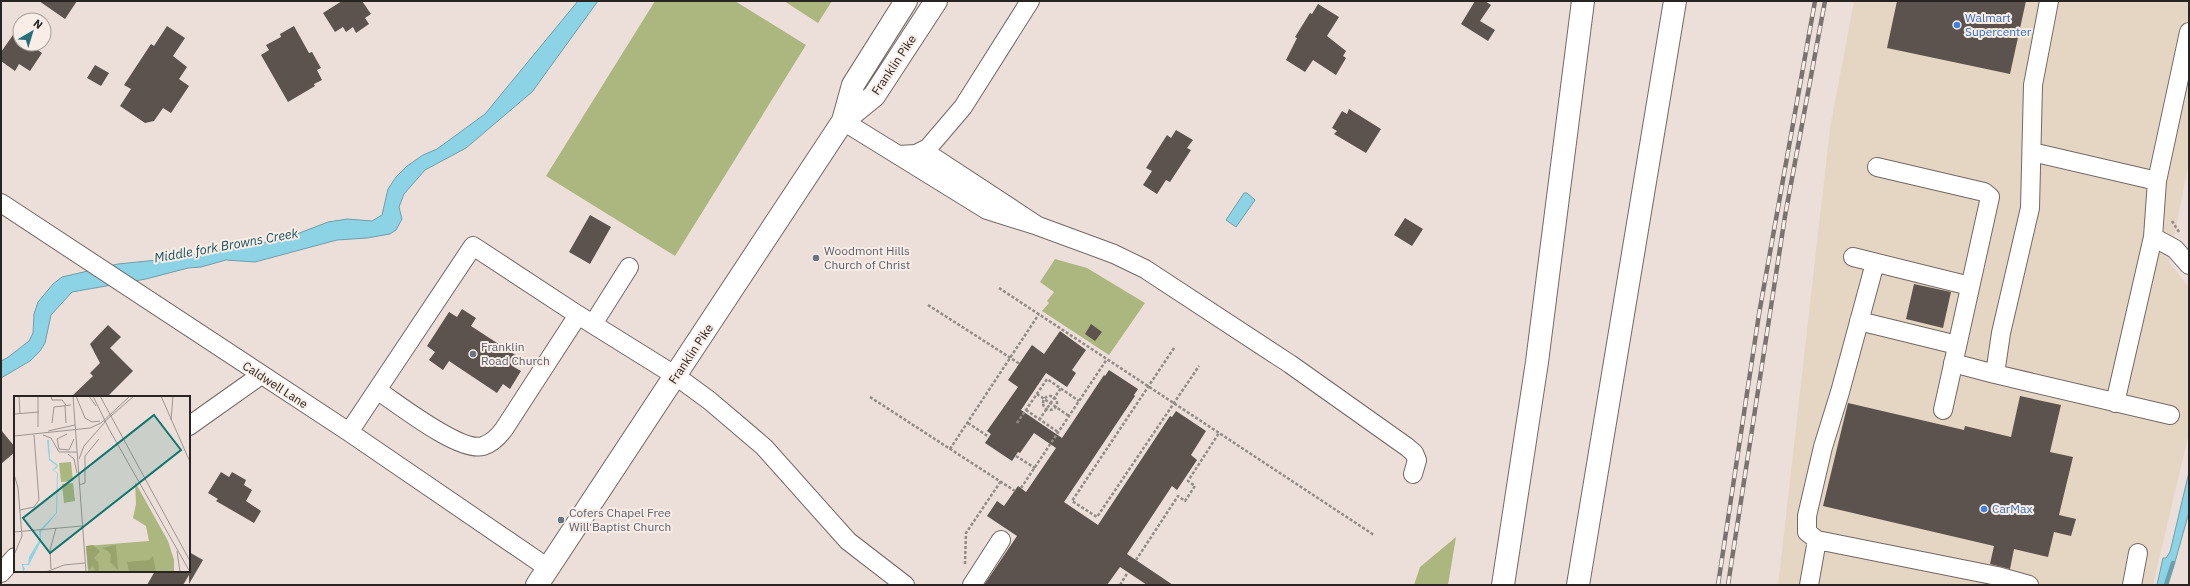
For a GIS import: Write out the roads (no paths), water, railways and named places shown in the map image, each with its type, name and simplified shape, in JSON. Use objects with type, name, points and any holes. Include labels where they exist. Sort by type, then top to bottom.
[{"type":"main road","name":"Franklin Pike","points":[[843,122],[853,85],[906,1]]},
{"type":"main road","points":[[1503,585],[1538,362],[1583,1]]},
{"type":"main road","points":[[1578,585],[1675,1]]},
{"type":"main road","name":"Franklin Pike","points":[[543,577],[843,122],[874,96],[935,3]]},
{"type":"street","points":[[898,154],[908,155],[924,151],[944,132],[963,108],[1030,1]]},
{"type":"street","points":[[1995,374],[2001,333],[2030,208],[2032,85],[2049,1]]},
{"type":"street","points":[[2115,403],[2153,237],[2157,181],[2189,32]]},
{"type":"street","points":[[843,122],[898,154],[987,210],[1038,226],[1131,262],[1184,294],[1290,364],[1407,447],[1414,453],[1417,460],[1413,474]]},
{"type":"street","points":[[924,151],[1038,226]]},
{"type":"street","points":[[2032,152],[2157,181]]},
{"type":"street","points":[[1877,167],[1984,192],[1990,197],[1943,410]]},
{"type":"street","name":"Caldwell Lane","points":[[1,203],[349,432],[543,577]]},
{"type":"street","points":[[2153,237],[2175,249],[2189,265]]},
{"type":"street","points":[[349,432],[474,246],[586,320],[676,376],[710,401],[758,442],[793,477],[848,541],[905,585]]},
{"type":"street","points":[[1853,257],[1970,286]]},
{"type":"street","points":[[1874,262],[1859,321],[1823,446],[1807,516],[1807,532],[1817,540],[1996,581],[2029,585]]},
{"type":"street","points":[[378,390],[456,441],[475,447],[482,446],[494,439],[504,429],[586,320],[629,267]]},
{"type":"street","points":[[1859,321],[1957,345]]},
{"type":"street","points":[[1953,364],[2170,415]]},
{"type":"street","points":[[190,425],[261,375]]},
{"type":"street","points":[[972,585],[1001,540]]},
{"type":"street","points":[[1809,585],[1817,540]]},
{"type":"street","points":[[2132,585],[2138,553]]},
{"type":"street","points":[[1,573],[14,558]]},
{"type":"water","points":[[578,1],[598,1],[532,92],[466,148],[425,170],[404,194],[399,207],[402,219],[396,230],[390,234],[367,238],[337,240],[255,262],[226,260],[146,279],[72,292],[51,315],[45,343],[40,351],[30,361],[1,378],[1,361],[29,341],[33,333],[34,314],[38,302],[53,284],[62,277],[118,264],[167,259],[284,239],[328,222],[347,219],[372,221],[382,215],[388,189],[396,177],[407,166],[423,155],[437,149],[485,114]]},
{"type":"water","points":[[1244,193],[1247,193],[1255,200],[1236,227],[1226,220]]},
{"type":"water","points":[[2189,472],[2189,512],[2175,562],[2167,577],[2166,585],[2157,585],[2163,558],[2166,558],[2170,552]]},
{"type":"waterway","points":[[2166,585],[2173,563]]},
{"type":"railway","points":[[1718,585],[1759,314],[1815,1]]},
{"type":"railway","points":[[1728,585],[1785,216],[1825,1]]},
{"type":"place","name":"Walmart Supercenter","points":[[1957,25]]},
{"type":"place","name":"Woodmont Hills Church of Christ","points":[[816,258]]},
{"type":"place","name":"Franklin Road Church","points":[[473,354]]},
{"type":"place","name":"CarMax","points":[[1984,509]]},
{"type":"place","name":"Cofers Chapel Free Will Baptist Church","points":[[561,520]]},
{"type":"water label","name":"Middle fork Browns Creek","points":[[226,245]]}]
